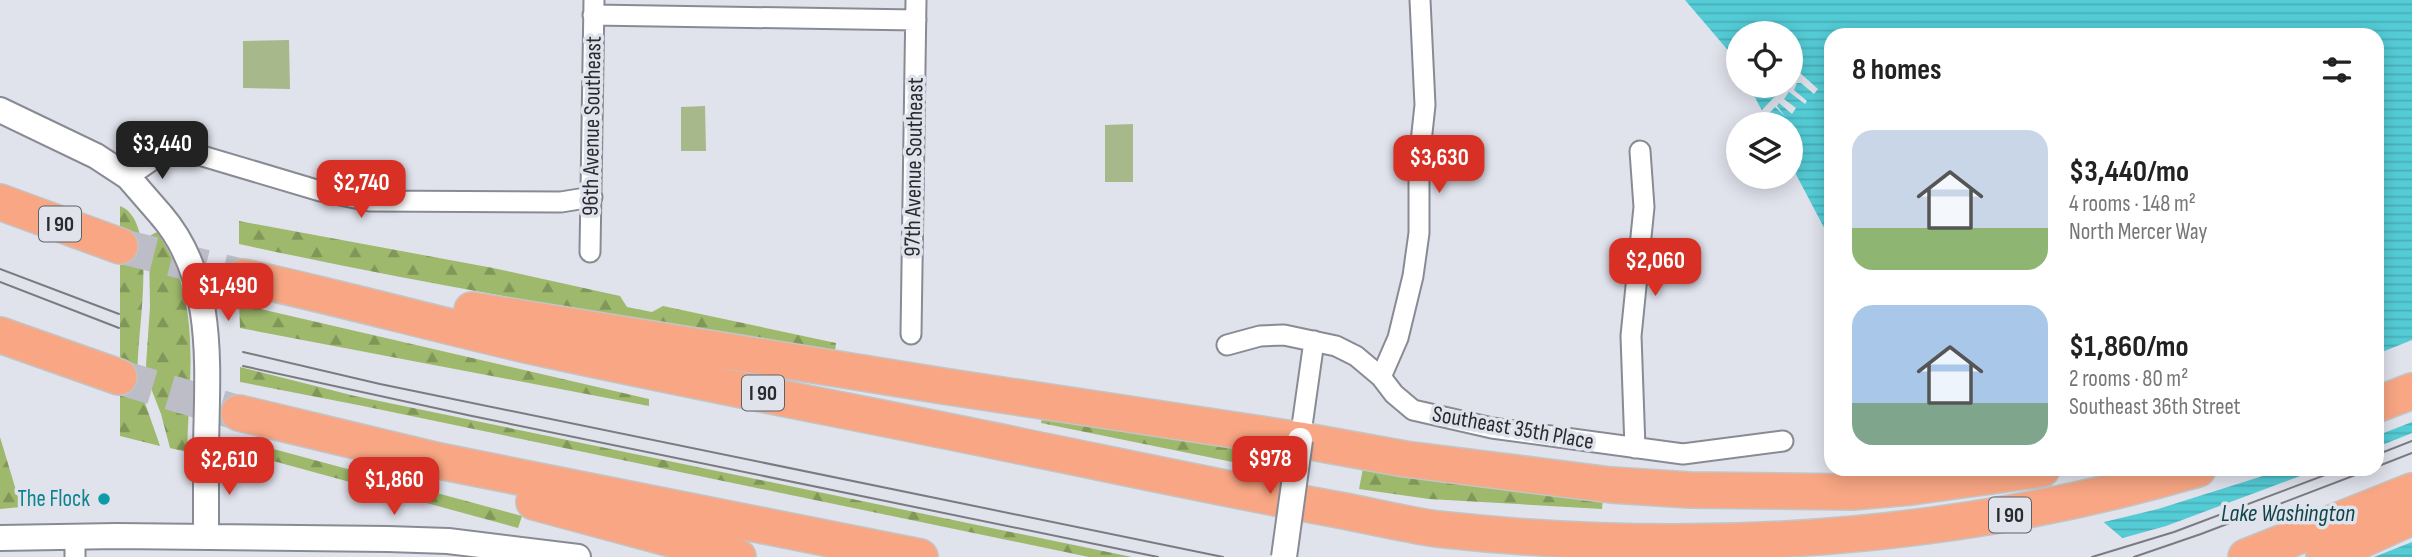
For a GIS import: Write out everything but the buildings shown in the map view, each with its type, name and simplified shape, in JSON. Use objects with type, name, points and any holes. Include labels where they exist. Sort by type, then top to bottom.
[{"type":"highway","name":"I 90","points":[[0,202],[120,246]]},
{"type":"highway","name":"I 90","points":[[1300,440],[943,386],[567,324],[259,280],[537,347],[1229,489],[1433,528],[1510,536],[1630,544],[1752,544],[1885,535],[2005,516],[2174,476]]},
{"type":"highway","points":[[0,335],[119,377]]},
{"type":"highway","points":[[2384,382],[2412,374]]},
{"type":"highway","points":[[2384,402],[2412,391]]},
{"type":"highway","points":[[239,413],[439,461],[920,557]]},
{"type":"highway","points":[[1300,440],[1405,459],[1611,485],[1690,490],[1814,493],[1911,487],[1991,476]]},
{"type":"highway","points":[[439,461],[475,485],[738,557]]},
{"type":"highway","points":[[2246,557],[2412,491]]},
{"type":"highway","points":[[2324,557],[2412,517]]},
{"type":"street","name":"97th Avenue Southeast","points":[[911,334],[916,0]]},
{"type":"street","points":[[1381,377],[1398,338],[1413,276],[1419,233],[1419,161],[1425,105],[1420,0]]},
{"type":"street","points":[[593,8],[916,20]]},
{"type":"street","name":"96th Avenue Southeast","points":[[590,252],[593,8]]},
{"type":"street","points":[[0,110],[96,156],[128,177],[176,235],[202,303],[205,327],[206,537]]},
{"type":"street","points":[[1635,448],[1631,336],[1644,207],[1640,151]]},
{"type":"street","points":[[128,177],[157,157],[176,152],[199,155],[320,191],[370,201],[561,202],[592,197]]},
{"type":"street","name":"Southeast 35th Place","points":[[1227,345],[1260,336],[1284,335],[1336,346],[1356,356],[1413,410],[1492,428],[1683,454],[1783,441]]},
{"type":"street","points":[[1284,557],[1314,341]]},
{"type":"street","points":[[0,537],[75,547],[206,537],[448,541],[544,555],[578,557]]},
{"type":"green space","points":[[289,40],[290,89],[243,88],[243,41]]},
{"type":"green space","points":[[705,106],[706,151],[681,151],[681,107]]},
{"type":"green space","points":[[1133,124],[1133,182],[1105,182],[1105,125]]},
{"type":"green space","points":[[120,206],[132,216],[140,234],[143,282],[138,374],[160,446],[120,436]]},
{"type":"green space","points":[[239,221],[493,268],[620,296],[627,307],[652,312],[663,306],[836,343],[835,352],[462,289],[239,244]]},
{"type":"green space","points":[[157,232],[172,257],[187,311],[191,366],[187,452],[170,448],[149,383],[146,365],[150,307],[149,242],[151,235]]},
{"type":"green space","points":[[239,304],[649,399],[649,406],[240,328]]},
{"type":"green space","points":[[240,367],[355,396],[1132,557],[1089,557],[240,382]]},
{"type":"green space","points":[[1043,412],[1265,450],[1262,468],[1041,423]]},
{"type":"green space","points":[[0,437],[21,507],[0,509]]},
{"type":"green space","points":[[240,440],[522,516],[518,528],[240,452]]},
{"type":"green space","points":[[1364,463],[1603,497],[1602,509],[1429,499],[1359,489]]},
{"type":"water","name":"Lake Washington","points":[[1685,0],[2412,0],[2412,557],[2274,557],[2249,545],[2127,542],[2049,476],[2384,476],[2384,28],[1824,28],[1824,228],[1803,188],[1803,112],[1763,112],[1755,98],[1803,98],[1803,21],[1726,21],[1726,48]]},
{"type":"pier","points":[[1803,76],[1818,89],[1814,94],[1803,85]]},
{"type":"pier","points":[[1773,98],[1785,98],[1796,108],[1790,112],[1779,103],[1777,106],[1782,112],[1775,107],[1770,112],[1760,112]]},
{"type":"pier","points":[[2412,340],[2412,422],[2384,433],[2384,351]]},
{"type":"pier","points":[[2412,433],[2412,542],[2374,557],[2266,557],[2249,548],[2127,545],[2119,539],[2166,526],[2300,476],[2384,476],[2384,444]]},
{"type":"pier","points":[[2045,476],[2263,476],[2158,509],[2100,523]]},
{"type":"tunnel","points":[[120,246],[244,277]]},
{"type":"tunnel","points":[[119,377],[239,413]]},
{"type":"tram line","points":[[0,269],[119,314]]},
{"type":"tram line","points":[[0,282],[119,328]]},
{"type":"tram line","points":[[243,352],[380,384],[1223,557]]},
{"type":"tram line","points":[[243,366],[472,416],[1158,557]]},
{"type":"tram line","points":[[2384,452],[2412,441]]},
{"type":"tram line","points":[[2384,464],[2412,453]]},
{"type":"tram line","points":[[2092,557],[2174,532],[2322,476]]},
{"type":"tram line","points":[[2134,557],[2353,476]]},
{"type":"place","name":"The Flock","points":[[104,499]]}]
